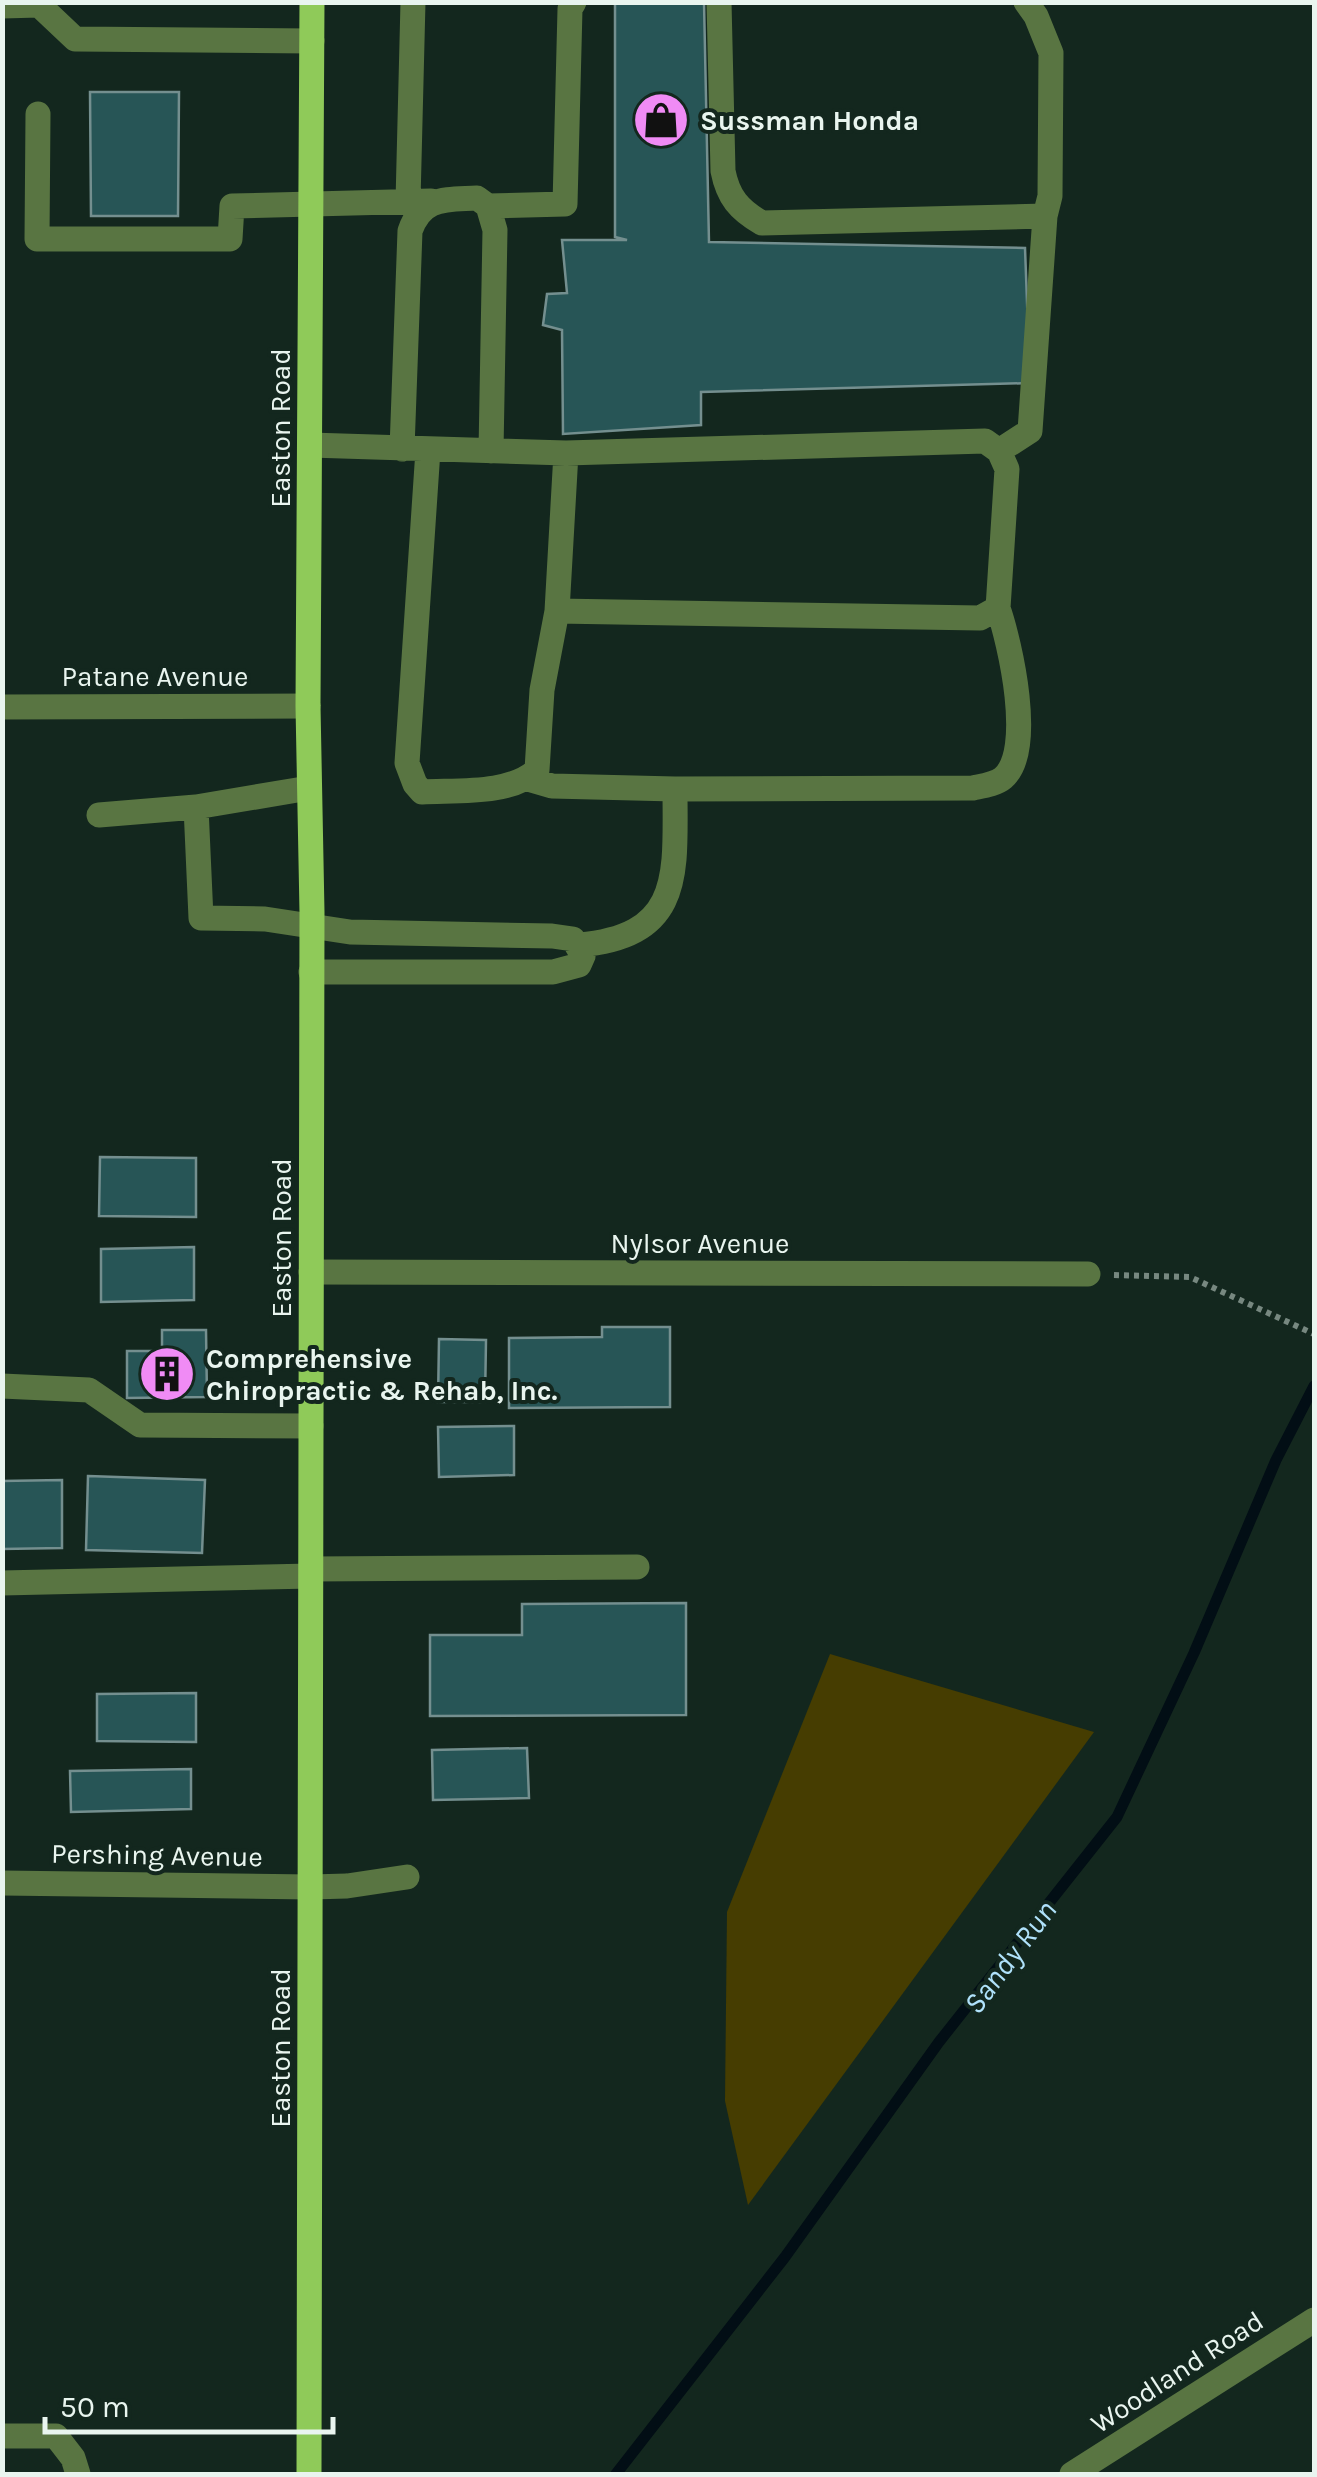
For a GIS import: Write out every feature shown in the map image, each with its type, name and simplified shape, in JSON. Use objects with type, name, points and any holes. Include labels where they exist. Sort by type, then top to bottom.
[{"type":"main road","name":"Easton Road","points":[[309,2474],[312,927],[308,706],[312,2]]},
{"type":"street","points":[[402,449],[410,231],[420,210],[413,2]]},
{"type":"street","points":[[488,206],[565,204],[570,9],[574,2]]},
{"type":"street","points":[[719,2],[724,172],[727,190],[742,212],[762,223],[1046,216]]},
{"type":"street","points":[[998,450],[1030,431],[1050,196],[1051,54],[1026,2]]},
{"type":"street","points":[[2,6],[39,5],[75,39],[312,41]]},
{"type":"street","points":[[38,114],[37,239],[230,239],[232,206],[478,198],[488,206],[495,230],[491,451]]},
{"type":"street","points":[[310,445],[566,454],[986,441],[998,450],[1007,470],[998,608],[1009,640],[1019,723],[1015,762],[1002,780],[973,788],[675,789],[552,786],[528,779],[486,789],[422,792],[407,762],[428,450]]},
{"type":"street","points":[[528,779],[537,770],[542,690],[557,610],[566,454]]},
{"type":"street","points":[[557,610],[980,618],[998,608]]},
{"type":"street","name":"Patane Avenue","points":[[2,707],[308,706]]},
{"type":"street","points":[[99,815],[196,807],[309,788]]},
{"type":"street","points":[[579,945],[611,942],[643,926],[668,897],[675,860],[675,789]]},
{"type":"street","points":[[196,807],[201,918],[266,919],[350,932],[552,936],[572,939],[583,956],[579,966],[552,972],[312,972]]},
{"type":"street","name":"Nylsor Avenue","points":[[312,1272],[1088,1274]]},
{"type":"street","points":[[2,1386],[89,1390],[140,1425],[311,1426]]},
{"type":"street","points":[[2,1583],[637,1567]]},
{"type":"street","name":"Pershing Avenue","points":[[3,1885],[311,1887],[347,1886],[408,1876]]},
{"type":"street","name":"Woodland Road","points":[[1072,2474],[1314,2320]]},
{"type":"street","points":[[2,2436],[56,2436],[73,2458],[78,2474]]},
{"type":"path","points":[[1088,1274],[1190,1277],[1314,1334]]},
{"type":"shaded area","points":[[830,1654],[1094,1732],[748,2205],[725,2101],[727,1912]]},
{"type":"building","name":"Sussman Honda","points":[[615,2],[704,2],[709,242],[1025,248],[1030,383],[701,392],[701,425],[563,434],[562,330],[543,325],[547,294],[567,293],[562,240],[627,240],[615,237]]},
{"type":"building","points":[[90,92],[179,92],[178,216],[91,216]]},
{"type":"building","points":[[100,1157],[196,1158],[196,1217],[99,1216]]},
{"type":"building","points":[[194,1247],[194,1300],[101,1302],[101,1249]]},
{"type":"building","points":[[602,1327],[670,1327],[670,1407],[509,1408],[509,1338],[602,1337]]},
{"type":"building","name":"Comprehensive Chiropractic & Rehab, Inc.","points":[[162,1330],[206,1330],[207,1397],[127,1398],[127,1351],[162,1351]]},
{"type":"building","points":[[439,1339],[486,1340],[485,1402],[438,1402]]},
{"type":"building","points":[[514,1426],[514,1475],[439,1477],[438,1427]]},
{"type":"building","points":[[88,1476],[205,1480],[202,1553],[86,1550]]},
{"type":"building","points":[[62,1480],[62,1548],[2,1549],[2,1481]]},
{"type":"building","points":[[686,1603],[686,1715],[430,1716],[430,1635],[522,1635],[522,1604]]},
{"type":"building","points":[[196,1693],[196,1742],[97,1741],[97,1694]]},
{"type":"building","points":[[527,1748],[529,1798],[433,1800],[432,1750]]},
{"type":"building","points":[[191,1769],[191,1809],[71,1812],[70,1771]]},
{"type":"waterway","name":"Sandy Run","points":[[616,2474],[785,2257],[939,2042],[1117,1817],[1194,1653],[1276,1460],[1314,1386]]},
{"type":"place","name":"Sussman Honda","points":[[661,120]]},
{"type":"place","name":"Comprehensive Chiropractic & Rehab, Inc.","points":[[167,1374]]}]
